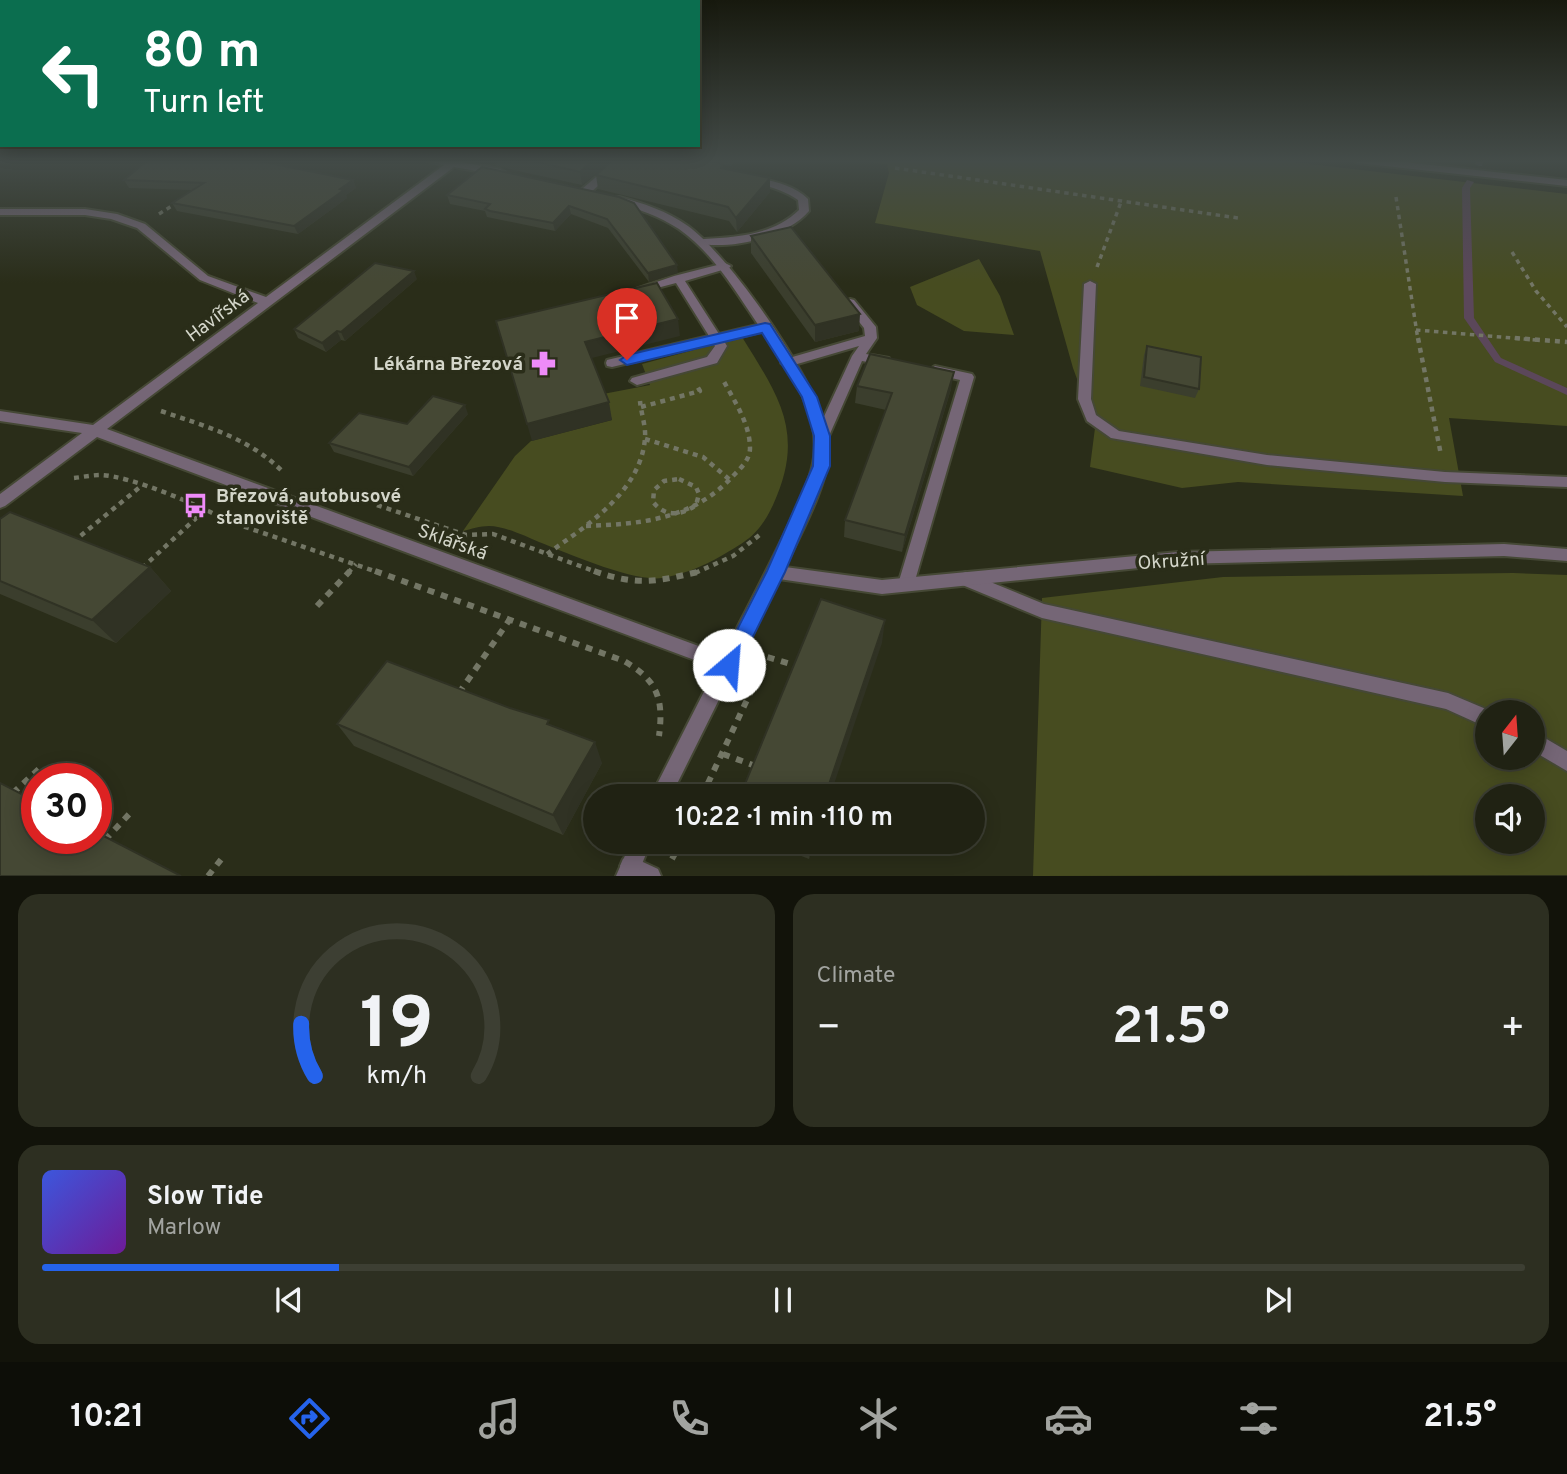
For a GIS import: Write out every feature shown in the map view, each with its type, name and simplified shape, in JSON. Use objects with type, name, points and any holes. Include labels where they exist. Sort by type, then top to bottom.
[{"type":"street","name":"Havířská","points":[[0,502],[403,201]]},
{"type":"street","points":[[616,201],[673,220],[704,242],[724,266],[810,397],[822,436],[821,466],[776,572],[667,784]]},
{"type":"street","points":[[704,242],[790,231],[804,211],[803,201]]},
{"type":"street","points":[[0,212],[85,212],[113,216],[141,226],[204,278],[267,302]]},
{"type":"street","points":[[628,293],[724,266]]},
{"type":"street","points":[[637,381],[712,360],[721,346],[678,278]]},
{"type":"street","points":[[1090,284],[1083,390],[1085,407],[1095,425],[1116,435],[1266,460],[1445,477],[1567,482]]},
{"type":"street","points":[[822,436],[858,356],[871,338],[870,327],[845,297]]},
{"type":"street","points":[[612,363],[765,327]]},
{"type":"street","points":[[787,363],[871,338]]},
{"type":"street","points":[[858,356],[899,364]]},
{"type":"street","points":[[906,584],[967,377],[926,369]]},
{"type":"street","name":"Sklářská","points":[[0,416],[94,430],[729,665]]},
{"type":"street","name":"Okružní","points":[[776,572],[882,587],[1178,558],[1504,550],[1567,555]]},
{"type":"street","points":[[966,579],[1042,611],[1448,701],[1475,713]]},
{"type":"street","points":[[1545,748],[1567,762]]},
{"type":"street","points":[[636,854],[628,871],[651,876]]},
{"type":"path","points":[[141,226],[181,201]]},
{"type":"path","points":[[1114,201],[1238,218]]},
{"type":"path","points":[[1397,201],[1416,330],[1445,477]]},
{"type":"path","points":[[1090,284],[1121,202]]},
{"type":"path","points":[[1512,252],[1536,291],[1567,327]]},
{"type":"path","points":[[1416,330],[1567,342]]},
{"type":"path","points":[[586,526],[632,524],[683,513],[721,492],[743,468],[751,451],[748,427],[712,360]]},
{"type":"path","points":[[546,554],[617,500],[641,458],[645,439],[637,381]]},
{"type":"path","points":[[159,406],[161,411],[232,436],[264,453],[285,474]]},
{"type":"path","points":[[645,439],[674,445],[699,456],[721,468],[730,480]]},
{"type":"path","points":[[62,482],[99,475],[116,477],[205,509],[228,521],[356,564],[631,664],[649,679],[659,699],[662,718],[658,743]]},
{"type":"path","points":[[686,480],[698,487],[700,493],[696,505],[683,513],[668,514],[653,502],[654,490],[664,481],[686,480]]},
{"type":"path","points":[[65,549],[140,487]]},
{"type":"path","points":[[376,505],[466,535],[492,534],[611,577],[650,583],[706,570],[724,561],[762,534],[767,525]]},
{"type":"path","points":[[138,571],[205,509]]},
{"type":"path","points":[[317,606],[356,564]]},
{"type":"path","points":[[452,702],[510,619]]},
{"type":"path","points":[[708,784],[767,657],[802,667]]},
{"type":"path","points":[[723,754],[761,768]]},
{"type":"path","points":[[12,794],[21,786]]},
{"type":"path","points":[[112,832],[133,810]]},
{"type":"path","points":[[208,876],[223,857]]},
{"type":"green space","points":[[881,201],[1567,201],[1567,426],[1449,418],[1463,496],[1238,482],[1182,488],[1090,467],[1095,428],[1073,368],[1040,251],[875,223]]},
{"type":"green space","points":[[979,259],[1000,296],[1014,335],[964,331],[917,305],[910,287]]},
{"type":"green space","points":[[742,337],[777,398],[784,416],[787,436],[783,480],[763,523],[746,540],[693,570],[670,577],[650,578],[600,566],[495,526],[463,531],[515,456],[531,441],[612,420],[603,394],[650,385],[642,364]]},
{"type":"green space","points":[[1513,573],[1567,575],[1567,875],[1033,876],[1042,598],[1223,577]]},
{"type":"building","points":[[175,201],[329,201],[294,226],[172,203]]},
{"type":"building","points":[[475,201],[629,201],[634,203],[677,265],[648,273],[607,219],[569,206],[553,223],[485,209],[490,204]]},
{"type":"building","points":[[703,201],[751,201],[736,218],[728,207]]},
{"type":"building","points":[[791,227],[860,314],[815,325],[751,236]]},
{"type":"building","points":[[375,263],[414,271],[341,332],[337,331],[322,343],[294,329]]},
{"type":"building","points":[[657,283],[678,319],[585,342],[609,402],[527,424],[496,321]]},
{"type":"building","points":[[1147,346],[1201,357],[1199,389],[1144,377]]},
{"type":"building","points":[[870,354],[954,372],[905,535],[845,520],[892,393],[857,386]]},
{"type":"building","points":[[433,396],[465,405],[409,467],[329,443],[359,413],[407,424]]},
{"type":"building","points":[[10,512],[150,567],[92,620],[0,581],[0,519]]},
{"type":"building","points":[[821,599],[885,620],[829,784],[745,784]]},
{"type":"building","points":[[387,661],[549,720],[547,724],[595,742],[553,815],[337,724]]},
{"type":"building","points":[[0,783],[21,794],[21,854],[112,854],[112,840],[181,876],[0,876]]},
{"type":"waterway","points":[[1466,201],[1469,318],[1498,360],[1567,392]]},
{"type":"place","name":"Lékárna Březová","points":[[543,363]]},
{"type":"place","name":"Březová, autobusové stanoviště","points":[[196,506]]},
{"type":"route","points":[[627,360],[765,327],[810,397],[822,436],[821,466],[776,572],[729,665]]}]
